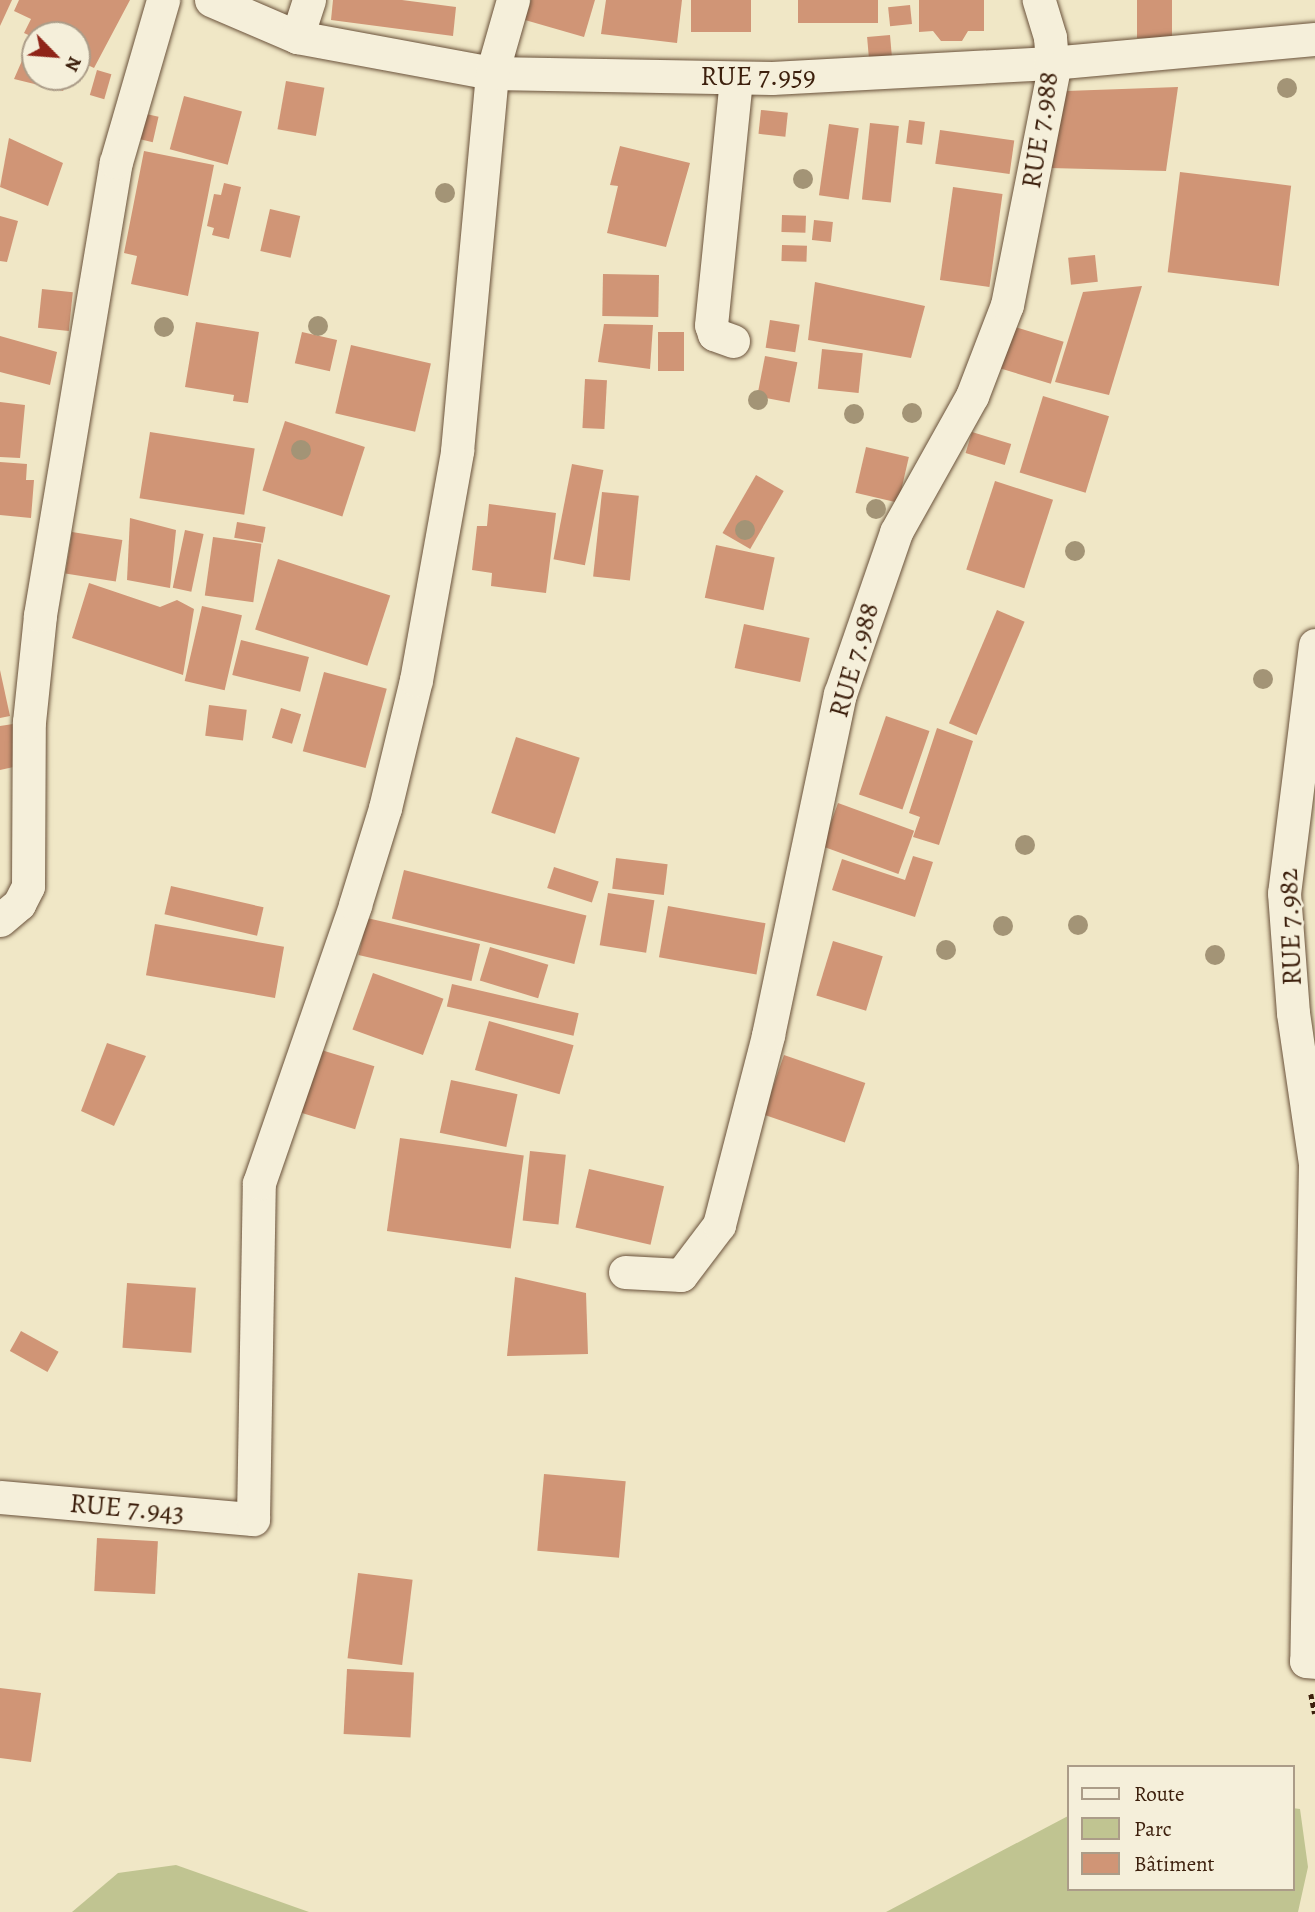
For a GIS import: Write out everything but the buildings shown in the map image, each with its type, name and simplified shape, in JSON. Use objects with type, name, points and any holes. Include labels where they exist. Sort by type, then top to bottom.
[{"type":"street","points":[[0,920],[19,904],[28,886],[29,722],[40,615],[116,162],[163,0]]},
{"type":"street","name":"RUE 7.959","points":[[211,0],[296,37],[492,73],[736,78],[1051,64],[1315,39]]},
{"type":"street","points":[[296,37],[309,0]]},
{"type":"street","points":[[492,73],[513,0]]},
{"type":"street","name":"RUE 7.988","points":[[625,1272],[681,1275],[719,1225],[768,1035],[840,694],[896,532],[972,396],[1007,305],[1051,64],[1050,37],[1040,0]]},
{"type":"street","name":"RUE 7.943","points":[[0,1497],[253,1519],[259,1182],[358,893],[416,680],[458,440],[492,73]]},
{"type":"street","points":[[733,341],[715,334],[711,325],[736,78]]},
{"type":"street","name":"RUE 7.982","points":[[1315,645],[1283,893],[1293,1013],[1315,1163],[1306,1661],[1315,1662]]},
{"type":"green space","points":[[1294,1808],[1300,1809],[1308,1867],[1298,1912],[886,1912],[1066,1817],[1066,1891],[1294,1891]]},
{"type":"green space","points":[[176,1865],[309,1912],[72,1912],[118,1873]]}]
